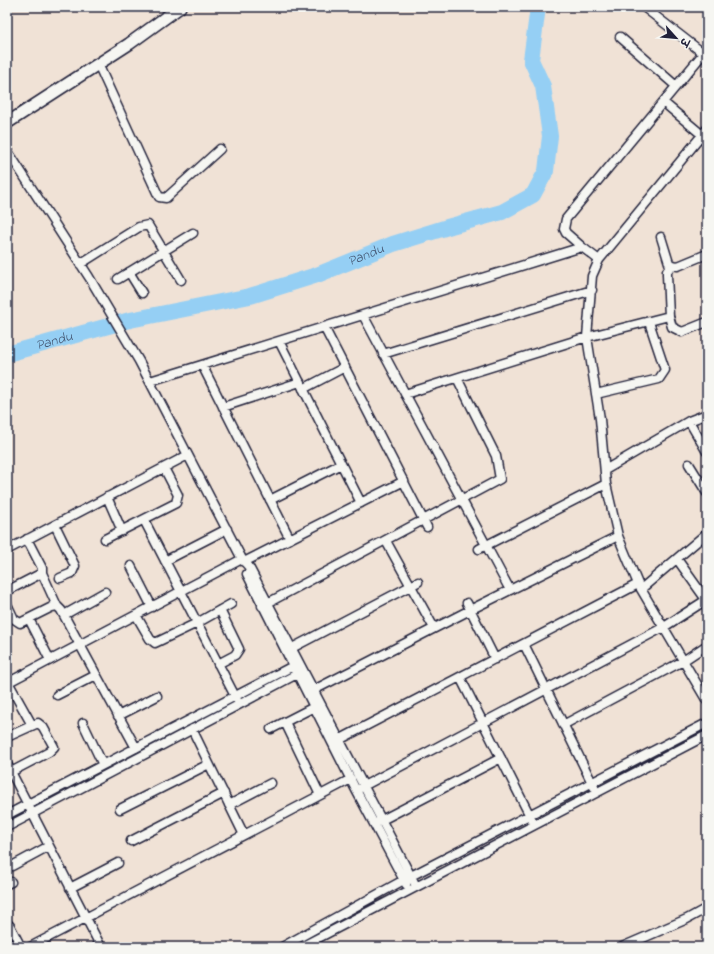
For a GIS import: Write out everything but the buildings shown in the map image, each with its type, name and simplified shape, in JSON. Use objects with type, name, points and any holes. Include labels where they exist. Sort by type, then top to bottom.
[{"type":"street","points":[[7,123],[98,64],[180,7]]},
{"type":"street","points":[[599,260],[566,234],[564,223],[705,51],[645,8]]},
{"type":"street","points":[[620,37],[676,86]]},
{"type":"street","points":[[98,64],[159,197],[166,198],[220,149]]},
{"type":"street","points":[[663,102],[705,134],[599,260],[592,276],[587,337],[596,394],[606,484],[618,536],[640,586],[707,701]]},
{"type":"street","points":[[7,150],[80,264],[139,361],[243,561],[244,568],[292,648],[297,669]]},
{"type":"street","points":[[80,264],[143,225],[151,228],[181,280]]},
{"type":"street","points":[[118,279],[193,233]]},
{"type":"street","points":[[661,237],[669,263],[672,265],[678,266],[707,254]]},
{"type":"street","points":[[150,382],[582,247]]},
{"type":"street","points":[[672,265],[667,271],[669,316],[672,327],[682,332],[707,322]]},
{"type":"street","points":[[129,272],[142,293]]},
{"type":"street","points":[[384,354],[592,290]]},
{"type":"street","points":[[363,315],[461,500],[482,547],[510,590]]},
{"type":"street","points":[[405,394],[587,337],[669,316]]},
{"type":"street","points":[[596,394],[659,379],[664,370],[648,322]]},
{"type":"street","points":[[324,327],[426,523]]},
{"type":"street","points":[[279,342],[361,503]]},
{"type":"street","points":[[202,365],[290,539]]},
{"type":"street","points":[[222,407],[301,386],[345,367]]},
{"type":"street","points":[[265,605],[386,541],[426,523],[461,500],[500,479],[496,456],[456,378]]},
{"type":"street","points":[[605,470],[689,421],[707,414]]},
{"type":"street","points":[[689,421],[707,452]]},
{"type":"street","points":[[7,550],[188,455]]},
{"type":"street","points":[[270,500],[341,464]]},
{"type":"street","points":[[689,464],[707,493]]},
{"type":"street","points":[[105,539],[172,506],[178,499],[178,494],[164,468]]},
{"type":"street","points":[[32,725],[8,682],[181,592],[404,481]]},
{"type":"street","points":[[482,547],[606,484]]},
{"type":"street","points":[[107,498],[122,531]]},
{"type":"street","points":[[144,520],[239,704]]},
{"type":"street","points":[[55,525],[76,566],[72,572],[60,578]]},
{"type":"street","points":[[165,562],[226,528]]},
{"type":"street","points":[[336,741],[494,659],[640,586],[677,559],[707,534]]},
{"type":"street","points":[[311,692],[434,628],[468,606],[510,590],[618,536]]},
{"type":"street","points":[[28,539],[42,568],[42,573],[56,606],[64,615],[136,748]]},
{"type":"street","points":[[386,541],[415,584],[434,628]]},
{"type":"street","points":[[360,788],[664,627],[707,600],[677,559]]},
{"type":"street","points":[[131,566],[152,608]]},
{"type":"street","points":[[7,592],[42,573]]},
{"type":"street","points":[[292,648],[415,584]]},
{"type":"street","points":[[64,615],[105,592]]},
{"type":"street","points":[[7,604],[16,622],[23,622],[56,606]]},
{"type":"street","points":[[136,616],[150,640],[155,643],[197,623],[231,604]]},
{"type":"street","points":[[265,605],[360,788],[374,824],[408,878]]},
{"type":"street","points":[[468,606],[494,659]]},
{"type":"street","points":[[218,664],[235,655],[239,649],[220,610]]},
{"type":"street","points":[[29,619],[50,660]]},
{"type":"street","points":[[524,644],[596,792]]},
{"type":"street","points":[[563,725],[683,661],[707,645]]},
{"type":"street","points":[[7,816],[235,696],[297,669]]},
{"type":"street","points":[[7,827],[239,704],[297,669]]},
{"type":"street","points":[[57,695],[96,675]]},
{"type":"street","points":[[460,677],[534,824]]},
{"type":"street","points":[[311,692],[314,707],[336,741],[351,779],[360,788],[382,820],[412,888]]},
{"type":"street","points":[[118,716],[157,696]]},
{"type":"street","points":[[271,729],[314,707]]},
{"type":"street","points":[[285,722],[320,795]]},
{"type":"street","points":[[7,737],[38,723],[43,727],[53,743],[52,750],[11,772]]},
{"type":"street","points":[[83,723],[103,765]]},
{"type":"street","points":[[282,947],[408,878],[707,723]]},
{"type":"street","points":[[192,729],[244,835]]},
{"type":"street","points":[[301,947],[478,853],[707,735]]},
{"type":"street","points":[[652,752],[656,761]]},
{"type":"street","points":[[374,824],[501,758]]},
{"type":"street","points":[[7,764],[101,947]]},
{"type":"street","points":[[120,809],[209,764]]},
{"type":"street","points":[[30,947],[351,779]]},
{"type":"street","points":[[229,805],[271,783]]},
{"type":"street","points":[[131,841],[224,793]]},
{"type":"street","points":[[474,844],[478,853]]},
{"type":"street","points":[[7,867],[12,866],[50,846]]},
{"type":"street","points":[[70,888],[118,863]]},
{"type":"street","points":[[622,947],[687,919],[707,908]]},
{"type":"street","points":[[346,911],[350,921]]},
{"type":"street","points":[[7,923],[21,947]]},
{"type":"waterway","name":"Pandu","points":[[7,354],[130,320],[250,296],[317,275],[393,244],[502,212],[533,195],[546,171],[550,136],[543,86],[531,60],[538,7]]}]
